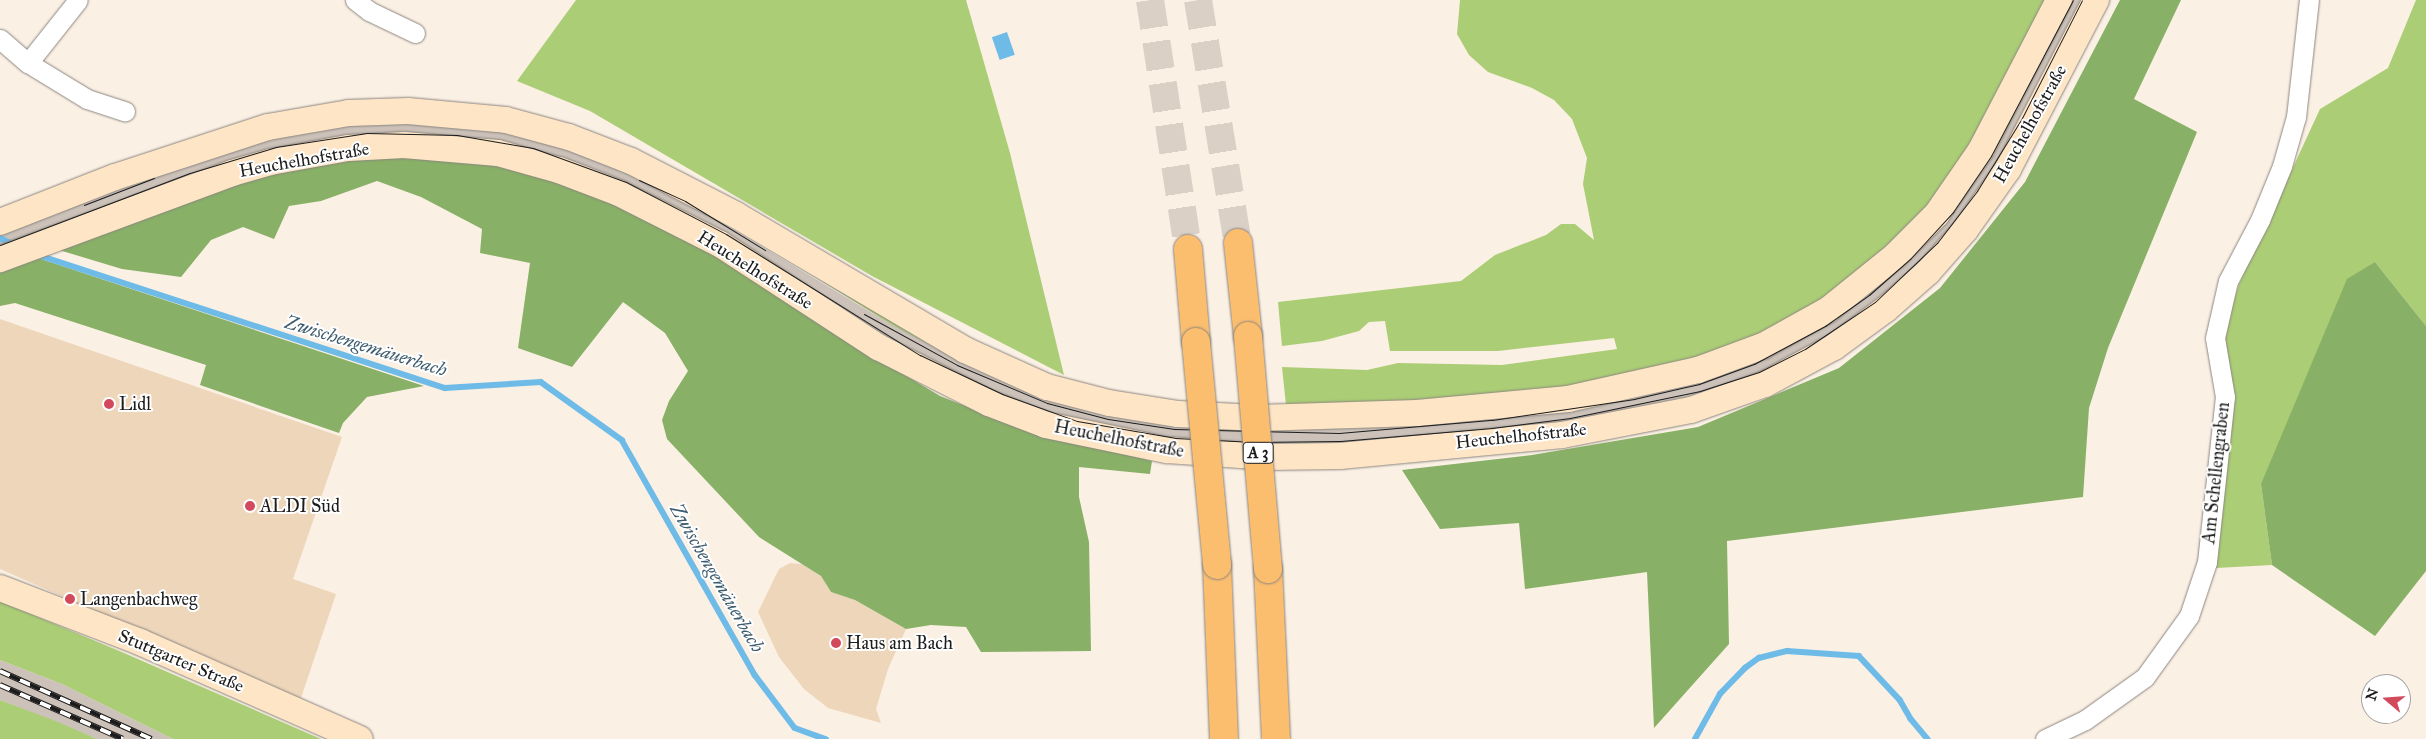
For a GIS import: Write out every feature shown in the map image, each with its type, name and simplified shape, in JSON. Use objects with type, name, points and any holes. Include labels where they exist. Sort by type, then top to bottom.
[{"type":"highway","name":"A 3","points":[[1238,243],[1266,533],[1276,739]]},
{"type":"highway","points":[[1188,249],[1218,565],[1224,739]]},
{"type":"main road","name":"Heuchelhofstraße","points":[[7,219],[115,176],[268,127],[349,113],[408,111],[506,120],[569,137],[631,161],[753,225],[964,350],[1047,387],[1109,403],[1178,414],[1258,418],[1417,412],[1568,398],[1698,370],[1763,346],[1828,310],[1895,256],[1937,214],[1981,150],[2059,0]]},
{"type":"main road","name":"Heuchelhofstraße","points":[[0,259],[232,173],[270,162],[348,148],[404,145],[498,153],[559,170],[618,193],[720,244],[878,347],[989,404],[1046,425],[1167,450],[1266,457],[1340,456],[1562,434],[1691,410],[1765,384],[1834,347],[1886,309],[1928,272],[1959,237],[2008,170],[2096,0]]},
{"type":"main road","name":"Stuttgarter Straße","points":[[0,588],[140,642],[360,739]]},
{"type":"street","points":[[28,63],[78,0]]},
{"type":"street","points":[[355,0],[369,11],[415,33]]},
{"type":"street","name":"Am Schellengraben","points":[[2045,739],[2085,720],[2145,677],[2190,616],[2207,562],[2225,397],[2215,338],[2228,281],[2260,220],[2289,142],[2296,117],[2309,0]]},
{"type":"street","points":[[0,39],[28,63],[87,99],[126,112]]},
{"type":"shaded area","points":[[2068,0],[2087,0],[2030,111],[1952,233],[1866,314],[1775,370],[1693,398],[1582,422],[1300,447],[1168,443],[1024,408],[472,142],[0,251],[0,233],[208,154],[330,124],[431,120],[535,137],[645,177],[892,325],[1072,406],[1579,404]]},
{"type":"shaded area","points":[[0,319],[342,437],[293,579],[336,594],[300,701],[0,569]]},
{"type":"shaded area","name":"Haus am Bach","points":[[790,563],[802,564],[821,576],[831,592],[855,600],[906,629],[888,669],[876,709],[881,723],[828,708],[804,689],[779,657],[758,612],[779,569]]},
{"type":"shaded area","points":[[0,660],[62,684],[173,739],[97,739],[0,700]]},
{"type":"green space","points":[[576,0],[966,0],[1010,153],[1064,375],[872,276],[590,111],[517,81]]},
{"type":"green space","points":[[1460,0],[2049,0],[1971,149],[1915,224],[1834,295],[1741,346],[1589,386],[1445,403],[1286,405],[1282,367],[1367,370],[1398,363],[1502,365],[1617,349],[1614,338],[1498,351],[1390,351],[1385,321],[1369,322],[1359,331],[1322,341],[1282,346],[1278,302],[1461,281],[1495,255],[1546,235],[1561,224],[1575,224],[1594,240],[1583,184],[1587,158],[1572,119],[1554,100],[1532,88],[1488,72],[1469,55],[1457,34]]},
{"type":"green space","points":[[2120,0],[2181,0],[2134,99],[2197,132],[2108,348],[2089,408],[2083,497],[1727,541],[1729,644],[1654,728],[1647,572],[1525,589],[1519,523],[1440,529],[1402,470],[1532,455],[1698,427],[1839,368],[1940,288],[2025,182]]},
{"type":"green space","points":[[2416,0],[2426,0],[2426,326],[2375,262],[2261,484],[2272,565],[2216,568],[2231,399],[2222,339],[2239,284],[2320,109],[2388,68]]},
{"type":"green space","points":[[390,157],[494,165],[559,182],[618,206],[718,256],[833,332],[940,396],[1028,431],[1152,461],[1150,474],[1079,467],[1079,497],[1089,542],[1091,651],[981,652],[966,627],[931,625],[906,629],[855,600],[831,592],[821,576],[759,537],[667,439],[662,420],[669,401],[688,371],[665,333],[623,302],[572,367],[518,348],[530,263],[480,253],[482,229],[421,197],[377,181],[321,201],[289,206],[274,239],[243,227],[211,240],[181,277],[122,269],[59,250],[213,189],[340,159]]},
{"type":"green space","points":[[38,258],[424,386],[367,397],[343,423],[339,433],[200,385],[206,365],[15,303],[0,306],[0,273]]},
{"type":"green space","points":[[2375,262],[2426,326],[2426,571],[2375,636],[2272,565],[2261,484],[2347,279]]},
{"type":"green space","points":[[799,267],[967,364],[892,325]]},
{"type":"green space","points":[[0,601],[321,739],[173,739],[62,684],[0,660]]},
{"type":"green space","points":[[0,700],[58,722],[97,739],[0,739]]},
{"type":"water","points":[[1007,32],[1015,55],[1000,60],[992,37]]},
{"type":"waterway","name":"Zwischengemäuerbach","points":[[0,238],[13,244]]},
{"type":"waterway","name":"Zwischengemäuerbach","points":[[38,255],[445,388],[541,382],[622,440],[755,675],[795,728],[826,739]]},
{"type":"waterway","points":[[1695,739],[1720,694],[1745,668],[1759,658],[1787,651],[1859,656],[1900,700],[1911,719],[1928,739]]},
{"type":"tunnel","points":[[1150,0],[1188,249]]},
{"type":"tunnel","points":[[1198,0],[1238,243]]},
{"type":"tram line","points":[[864,314],[957,365],[1047,403],[1108,419],[1174,429],[1339,433],[1492,420],[1634,399],[1699,384],[1754,364],[1825,326],[1869,295],[1910,259],[1953,212],[1991,156],[2073,0]]},
{"type":"tram line","points":[[0,245],[190,173],[276,147],[367,133],[457,135],[533,148],[626,182],[726,234],[920,355],[1002,394],[1077,421],[1175,438],[1254,442],[1341,441],[1492,428],[1570,418],[1700,391],[1759,372],[1805,349],[1875,302],[1937,243],[1977,191],[2022,118],[2082,0]]},
{"type":"tram line","points":[[84,205],[154,178]]},
{"type":"tram line","points":[[639,180],[685,201],[765,250]]},
{"type":"railway","points":[[0,671],[151,739]]},
{"type":"railway","points":[[0,685],[123,739]]},
{"type":"place","name":"Lidl","points":[[109,404]]},
{"type":"place","name":"ALDI Süd","points":[[250,506]]},
{"type":"place","name":"Langenbachweg","points":[[70,599]]},
{"type":"place","name":"Haus am Bach","points":[[836,643]]}]
